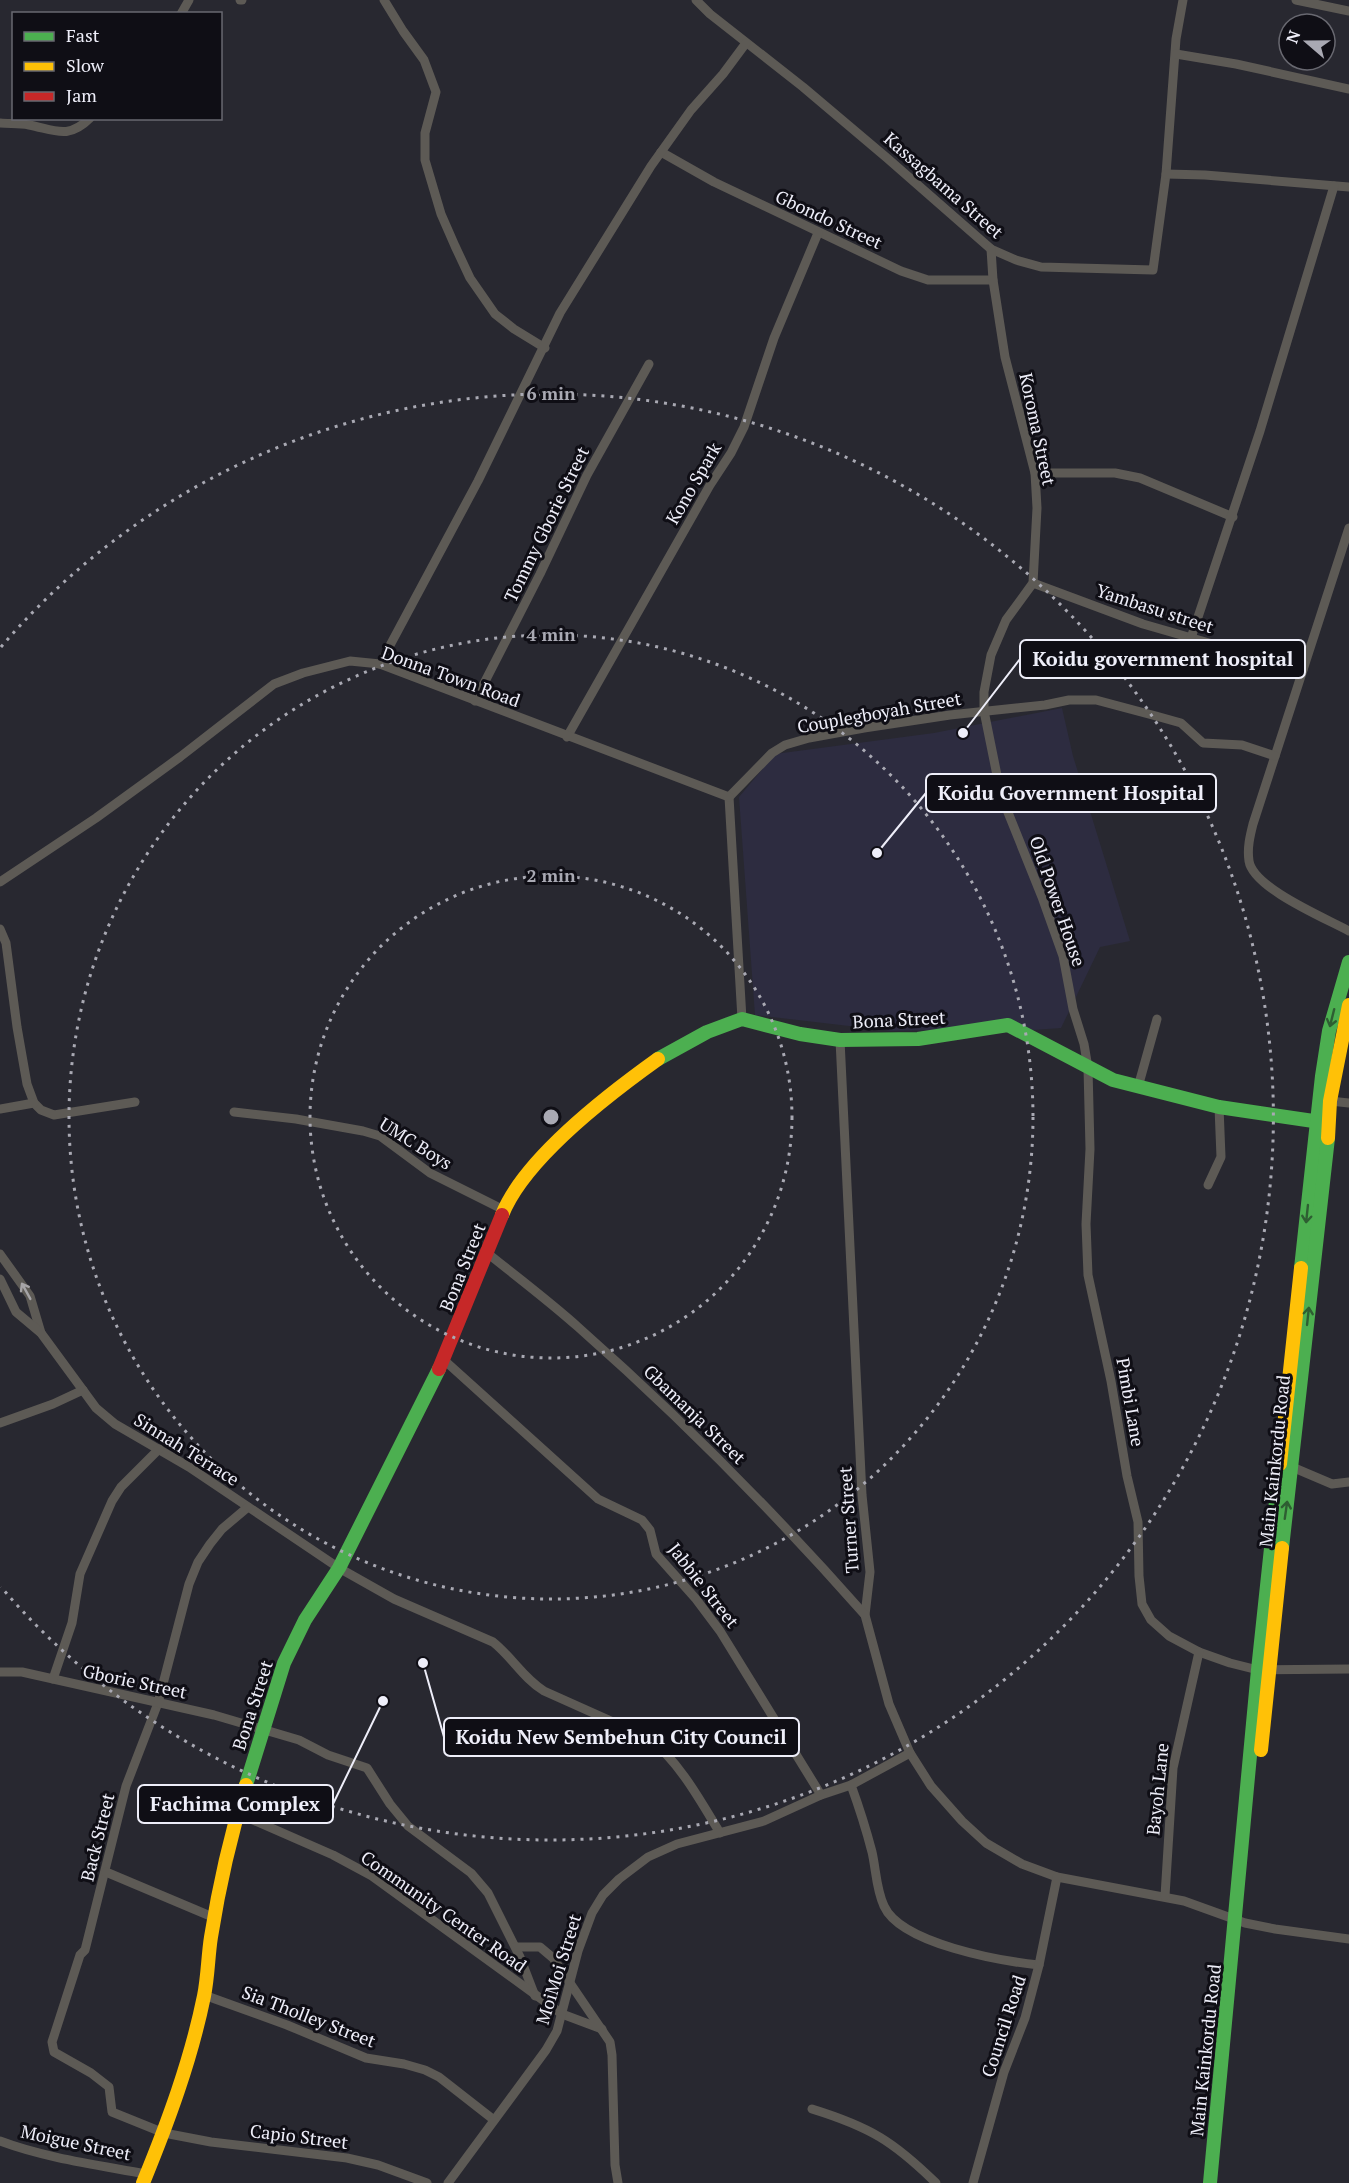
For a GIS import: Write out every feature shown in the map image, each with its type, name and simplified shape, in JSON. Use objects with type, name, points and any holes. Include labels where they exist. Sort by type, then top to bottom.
[{"type":"main road","points":[[1323,1123],[1329,1031],[1349,962]]},
{"type":"main road","name":"Main Kainkordu Road","points":[[1264,1670],[1292,1467],[1295,1378],[1313,1156],[1330,1101],[1349,1005]]},
{"type":"main road","name":"Bona Street","points":[[145,2178],[164,2133],[186,2068],[204,1995],[215,1918],[237,1813],[284,1663],[315,1602],[339,1568],[444,1360],[504,1210],[532,1167],[574,1126],[634,1076],[670,1051],[707,1032],[742,1019],[800,1034],[840,1040],[918,1039],[1008,1025],[1088,1068],[1113,1080],[1138,1088],[1219,1107],[1323,1123]]},
{"type":"main road","name":"Main Kainkordu Road","points":[[1210,2183],[1240,1922],[1264,1670],[1278,1473],[1295,1378],[1323,1123]]},
{"type":"main road","points":[[1218,2183],[1240,1922]]},
{"type":"street","points":[[384,0],[424,60],[436,92],[425,133],[425,160],[441,214],[455,246],[470,278],[495,314],[545,348]]},
{"type":"street","name":"Kassagbama Street","points":[[696,0],[710,14],[803,87],[991,249],[1016,260],[1041,267],[1154,270],[1166,174]]},
{"type":"street","points":[[1183,0],[1177,31],[1166,174],[1349,187]]},
{"type":"street","points":[[1296,0],[1349,11]]},
{"type":"street","points":[[380,664],[478,481],[545,348],[560,313],[661,152],[746,43]]},
{"type":"street","points":[[1176,54],[1349,88]]},
{"type":"street","points":[[0,123],[27,124],[67,133],[82,126],[88,120]]},
{"type":"street","name":"Gbondo Street","points":[[661,152],[714,182],[916,277],[946,280],[993,280]]},
{"type":"street","points":[[1191,638],[1233,517],[1334,186]]},
{"type":"street","name":"Kono Spark","points":[[567,737],[744,427],[774,338],[818,232]]},
{"type":"street","name":"Koroma Street","points":[[991,249],[993,280],[1005,357],[1035,473],[1037,508],[1033,584]]},
{"type":"street","name":"Tommy Gborie Street","points":[[475,701],[540,574],[587,475],[649,364]]},
{"type":"street","points":[[1035,473],[1116,473],[1140,477],[1233,517]]},
{"type":"street","points":[[1349,528],[1248,845],[1252,871],[1263,884],[1349,931]]},
{"type":"street","points":[[984,711],[984,692],[991,654],[1006,620],[1033,584]]},
{"type":"street","name":"Yambasu street","points":[[1033,584],[1143,624],[1303,670]]},
{"type":"street","name":"Donna Town Road","points":[[0,882],[96,818],[274,684],[303,673],[350,661],[380,664],[729,797]]},
{"type":"street","name":"Couplegboyah Street","points":[[729,797],[772,753],[785,745],[809,738],[864,728],[1068,700],[1096,700],[1181,723],[1203,743],[1242,745],[1275,756]]},
{"type":"street","name":"Old Power House","points":[[984,711],[1002,795],[1063,956],[1088,1068]]},
{"type":"street","points":[[729,797],[742,1019]]},
{"type":"street","points":[[0,929],[6,943],[27,1084],[34,1103],[41,1110],[54,1115],[135,1102]]},
{"type":"street","points":[[1138,1088],[1157,1019]]},
{"type":"street","name":"Turner Street","points":[[840,1040],[862,1495],[870,1572],[865,1615],[889,1704],[910,1753],[932,1786],[962,1821],[986,1843],[1022,1864],[1057,1877],[1184,1901],[1240,1922],[1349,1939]]},
{"type":"street","name":"Pimbi Lane","points":[[1088,1068],[1090,1149],[1086,1224],[1088,1275],[1138,1522],[1142,1604],[1151,1620],[1168,1636],[1199,1652],[1264,1670],[1349,1669]]},
{"type":"street","points":[[1330,1101],[1349,1103]]},
{"type":"street","points":[[0,1109],[34,1103]]},
{"type":"street","points":[[1208,1185],[1221,1157],[1219,1107]]},
{"type":"street","name":"UMC Boys","points":[[234,1112],[308,1121],[380,1136],[430,1173],[504,1210]]},
{"type":"street","name":"Gbamanja Street","points":[[486,1252],[577,1326],[669,1410],[772,1512],[865,1615]]},
{"type":"street","name":"Sinnah Terrace","points":[[0,1254],[30,1296],[41,1333]]},
{"type":"street","name":"Sinnah Terrace","points":[[0,1279],[16,1312],[41,1333],[96,1408],[115,1424],[189,1467],[339,1568]]},
{"type":"street","name":"Jabbie Street","points":[[444,1360],[598,1499],[642,1520],[647,1525],[656,1554],[696,1599],[720,1631],[821,1795]]},
{"type":"street","points":[[0,1422],[53,1404],[83,1390]]},
{"type":"street","points":[[53,1679],[72,1623],[80,1574],[112,1501],[121,1487],[159,1449]]},
{"type":"street","points":[[1292,1467],[1332,1484],[1349,1482]]},
{"type":"street","name":"Back Street","points":[[164,2133],[112,2112],[109,2087],[91,2073],[54,2052],[52,2042],[80,1954],[85,1950],[126,1786],[158,1703],[189,1584],[198,1562],[222,1529],[248,1507]]},
{"type":"street","points":[[339,1568],[394,1599],[493,1642],[506,1652],[531,1683],[544,1691],[649,1738],[664,1750],[698,1797],[720,1833]]},
{"type":"street","name":"Bayoh Lane","points":[[1165,1896],[1173,1768],[1199,1652]]},
{"type":"street","name":"Gborie Street","points":[[0,1672],[22,1672],[213,1715],[299,1740],[328,1755],[367,1768],[390,1804],[408,1826],[471,1873],[488,1893],[516,1947],[535,1996]]},
{"type":"street","name":"MoiMoi Street","points":[[448,2183],[546,2050],[557,2031],[569,1982],[592,1913],[611,1887],[648,1857],[677,1844],[764,1821],[821,1795],[851,1785],[910,1753]]},
{"type":"street","points":[[851,1785],[869,1841],[884,1906],[893,1920],[923,1936],[973,1954],[1039,1965]]},
{"type":"street","name":"Community Center Road","points":[[237,1813],[333,1855],[372,1876],[562,2014],[602,2029]]},
{"type":"street","points":[[106,1872],[215,1918]]},
{"type":"street","name":"Council Road","points":[[973,2183],[1004,2072],[1022,2029],[1039,1965],[1057,1877]]},
{"type":"street","points":[[516,1947],[540,1947],[553,1958],[610,2042],[618,2183]]},
{"type":"street","name":"Sia Tholley Street","points":[[204,1995],[287,2025],[366,2058],[425,2070],[440,2077],[494,2120]]},
{"type":"street","points":[[812,2109],[872,2132],[900,2149],[936,2183]]},
{"type":"street","name":"Capio Street","points":[[164,2133],[212,2142],[348,2158],[427,2183]]},
{"type":"street","name":"Moigue Street","points":[[0,2141],[40,2155],[65,2157],[145,2178]]},
{"type":"shaded area","points":[[1062,708],[1073,756],[1130,941],[1100,947],[1061,1028],[975,1034],[938,1030],[892,1031],[755,1015],[739,797],[775,754],[934,733]]},
{"type":"traffic: fast","points":[[1301,1268],[1329,1031],[1349,962]]},
{"type":"traffic: fast","points":[[658,1059],[707,1032],[742,1019],[800,1034],[840,1040],[918,1039],[1008,1025],[1113,1080],[1219,1107],[1327,1123]]},
{"type":"traffic: fast","points":[[1282,1548],[1328,1138]]},
{"type":"traffic: fast","points":[[246,1785],[284,1663],[305,1620],[339,1568],[439,1369]]},
{"type":"traffic: fast","points":[[1210,2183],[1258,1670],[1280,1464]]},
{"type":"traffic: slow","points":[[1328,1138],[1330,1101],[1349,1005]]},
{"type":"traffic: slow","points":[[502,1215],[513,1194],[548,1150],[593,1109],[658,1059]]},
{"type":"traffic: slow","points":[[1280,1464],[1301,1268]]},
{"type":"traffic: slow","points":[[1261,1750],[1282,1548]]},
{"type":"traffic: slow","points":[[143,2183],[178,2091],[199,2020],[218,1899],[230,1841],[246,1785]]},
{"type":"traffic: jam","points":[[439,1369],[502,1215]]},
{"type":"place","name":"Koidu government hospital","points":[[963,733]]},
{"type":"place","name":"Koidu Government Hospital","points":[[877,853]]},
{"type":"place","name":"Koidu New Sembehun City Council","points":[[423,1663]]},
{"type":"place","name":"Fachima Complex","points":[[383,1701]]}]
